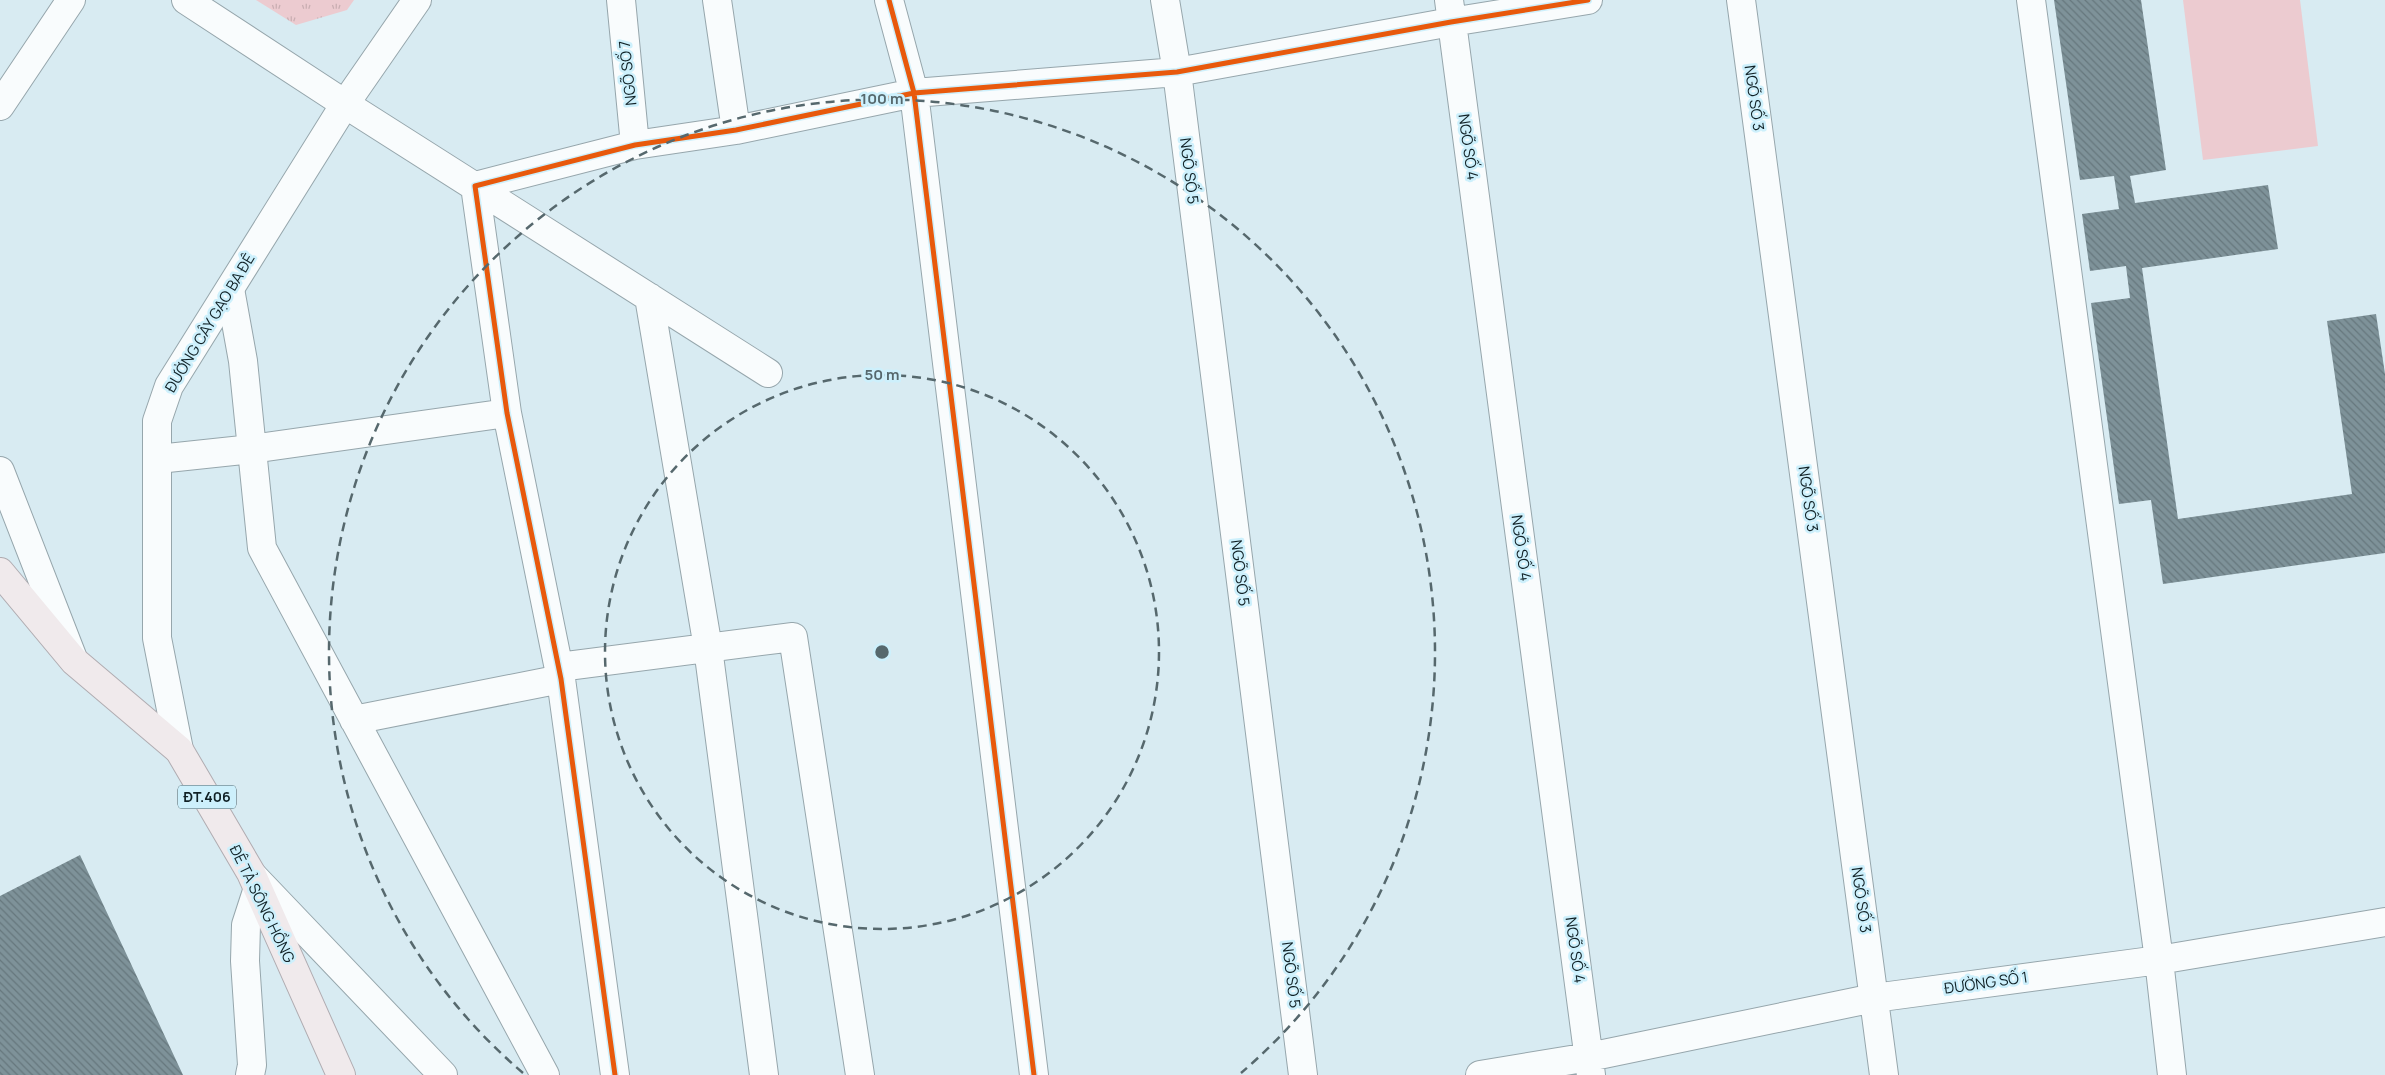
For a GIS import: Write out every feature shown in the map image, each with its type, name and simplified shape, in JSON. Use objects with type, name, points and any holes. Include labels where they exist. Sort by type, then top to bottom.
[{"type":"main road","name":"ĐÊ TẢ SÔNG HỒNG","points":[[0,572],[74,661],[179,750],[254,881],[341,1075]]},
{"type":"street","points":[[0,106],[71,0]]},
{"type":"street","points":[[186,0],[345,104],[768,372]]},
{"type":"street","name":"ĐƯỜNG CÂY GẠO BA ĐÊ","points":[[179,750],[157,638],[158,421],[169,386],[345,104],[417,0]]},
{"type":"street","name":"NGÕ SỐ 7","points":[[621,0],[635,145]]},
{"type":"street","points":[[717,0],[736,130]]},
{"type":"street","points":[[889,0],[914,93],[1034,1075]]},
{"type":"street","name":"NGÕ SỐ 5","points":[[1165,0],[1177,72],[1303,1075]]},
{"type":"street","points":[[475,186],[635,145],[736,130],[914,93],[1177,72],[1450,11],[1588,0]]},
{"type":"street","name":"NGÕ SỐ 3","points":[[1741,0],[1874,998]]},
{"type":"street","points":[[2030,0],[2159,960],[2172,1075]]},
{"type":"street","name":"NGÕ SỐ 4","points":[[1450,11],[1590,1066]]},
{"type":"street","points":[[475,186],[507,413],[560,673],[615,1075]]},
{"type":"street","points":[[230,288],[243,361],[262,548],[545,1075]]},
{"type":"street","points":[[648,297],[708,648],[764,1075]]},
{"type":"street","points":[[158,459],[252,449],[507,413]]},
{"type":"street","points":[[0,471],[74,661]]},
{"type":"street","points":[[354,720],[560,673],[708,648],[793,637],[860,1075]]},
{"type":"street","points":[[250,1075],[252,1064],[245,961],[246,925],[254,881]]},
{"type":"street","points":[[254,881],[443,1075]]},
{"type":"street","name":"ĐƯỜNG SỐ 1","points":[[1480,1075],[1590,1066],[1874,998],[2159,960],[2385,922]]},
{"type":"street","points":[[1874,998],[1884,1075]]},
{"type":"green space","points":[[256,0],[354,0],[347,10],[296,25]]},
{"type":"green space","points":[[2183,0],[2300,0],[2318,146],[2203,160]]},
{"type":"building","points":[[2054,0],[2141,0],[2166,170],[2130,176],[2135,203],[2268,185],[2278,249],[2142,268],[2178,519],[2352,494],[2327,321],[2376,314],[2385,374],[2385,553],[2163,584],[2151,500],[2119,504],[2091,303],[2130,298],[2126,266],[2090,271],[2082,214],[2119,209],[2114,176],[2080,180]]},
{"type":"building","points":[[80,855],[183,1075],[0,1075],[0,896]]},
{"type":"cycle path","points":[[889,0],[914,93],[1034,1075]]},
{"type":"cycle path","points":[[615,1075],[561,679],[507,413],[475,186],[635,145],[736,130],[914,93],[1177,72],[1451,22],[1588,0]]}]
